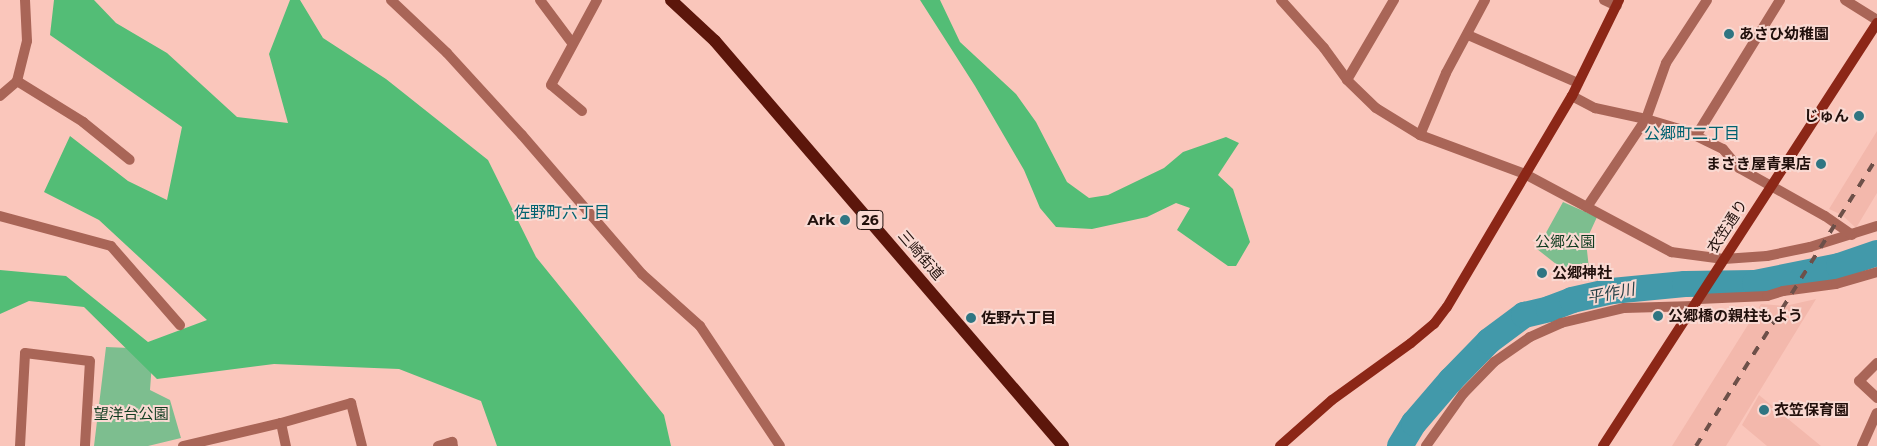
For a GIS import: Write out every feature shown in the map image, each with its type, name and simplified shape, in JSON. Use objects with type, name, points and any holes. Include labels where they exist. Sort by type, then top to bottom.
[{"type":"main road","name":"三崎街道","points":[[671,0],[715,41],[1063,446]]},
{"type":"street","points":[[0,96],[17,81],[27,41],[25,0]]},
{"type":"street","points":[[391,0],[447,53],[642,274],[700,326],[780,446]]},
{"type":"street","points":[[540,0],[572,43]]},
{"type":"street","points":[[582,111],[550,85],[597,0]]},
{"type":"street","points":[[1281,0],[1324,48],[1347,80],[1376,108],[1420,135],[1525,174],[1671,252],[1722,262],[1767,256],[1876,231]]},
{"type":"street","points":[[1347,80],[1394,0]]},
{"type":"street","points":[[1420,135],[1446,72],[1486,0]]},
{"type":"street","points":[[1280,446],[1332,400],[1434,324],[1462,284],[1572,96],[1618,3],[1604,0]]},
{"type":"street","points":[[1587,207],[1646,119],[1666,63],[1707,0]]},
{"type":"street","points":[[1696,136],[1780,0]]},
{"type":"street","points":[[1845,0],[1877,22]]},
{"type":"street","name":"衣笠通り","points":[[1603,446],[1877,22]]},
{"type":"street","points":[[1468,35],[1578,83]]},
{"type":"street","points":[[17,81],[83,122],[130,160]]},
{"type":"street","points":[[1572,96],[1595,108],[1646,119],[1696,136],[1722,149],[1739,168],[1842,226],[1852,235]]},
{"type":"street","points":[[0,216],[111,246],[180,325]]},
{"type":"street","points":[[1426,446],[1463,394],[1494,362],[1530,337],[1562,323],[1624,308],[1698,300],[1767,296],[1783,291],[1836,284],[1877,272]]},
{"type":"street","points":[[20,446],[25,353],[90,361],[85,446]]},
{"type":"street","points":[[1877,362],[1859,381],[1877,398]]},
{"type":"street","points":[[183,446],[281,423],[351,403],[362,446]]},
{"type":"street","points":[[1862,446],[1877,413]]},
{"type":"street","points":[[281,423],[286,446]]},
{"type":"street","points":[[438,446],[452,442],[453,446]]},
{"type":"shaded area","points":[[1877,131],[1877,193],[1856,228],[1842,215],[1829,209]]},
{"type":"shaded area","points":[[1816,299],[1726,446],[1672,446],[1761,304],[1785,306]]},
{"type":"shaded area","name":"衣笠保育園","points":[[1759,395],[1821,446],[1767,446],[1742,425]]},
{"type":"green space","points":[[54,0],[94,0],[116,23],[167,53],[237,117],[288,123],[269,54],[290,0],[300,0],[323,38],[386,79],[488,160],[536,257],[664,415],[671,446],[497,446],[481,401],[399,369],[274,364],[157,379],[84,307],[29,301],[0,314],[0,270],[66,276],[148,342],[207,320],[99,220],[44,192],[70,136],[128,181],[167,200],[182,127],[50,35]]},
{"type":"green space","points":[[920,0],[940,0],[960,42],[1016,94],[1036,122],[1067,182],[1089,198],[1108,195],[1164,168],[1183,152],[1226,137],[1239,143],[1218,175],[1233,189],[1250,242],[1236,266],[1228,266],[1177,230],[1190,208],[1176,203],[1147,217],[1092,229],[1056,227],[1040,208],[1024,170],[975,86]]},
{"type":"green space","name":"公郷公園","points":[[1563,202],[1597,217],[1586,241],[1589,269],[1559,277],[1556,264],[1537,249]]},
{"type":"green space","name":"望洋台公園","points":[[106,347],[153,349],[150,390],[170,400],[181,438],[148,446],[94,446]]},
{"type":"waterway","name":"平作川","points":[[1400,446],[1414,423],[1451,380],[1489,341],[1524,315],[1549,309],[1572,300],[1612,291],[1685,284],[1755,283],[1839,266],[1877,253]]},
{"type":"railway","points":[[1696,446],[1877,157]]},
{"type":"place","name":"あさひ幼稚園","points":[[1729,34]]},
{"type":"place","name":"じゅん","points":[[1859,116]]},
{"type":"place","name":"まさき屋青果店","points":[[1821,164]]},
{"type":"place","name":"Ark","points":[[845,220]]},
{"type":"place","name":"公郷神社","points":[[1542,273]]},
{"type":"place","name":"公郷橋の親柱もよう","points":[[1658,316]]},
{"type":"place","name":"佐野六丁目","points":[[971,318]]},
{"type":"place","name":"衣笠保育園","points":[[1764,410]]},
{"type":"district","name":"公郷町二丁目","points":[[1692,134]]},
{"type":"district","name":"佐野町六丁目","points":[[562,213]]}]
